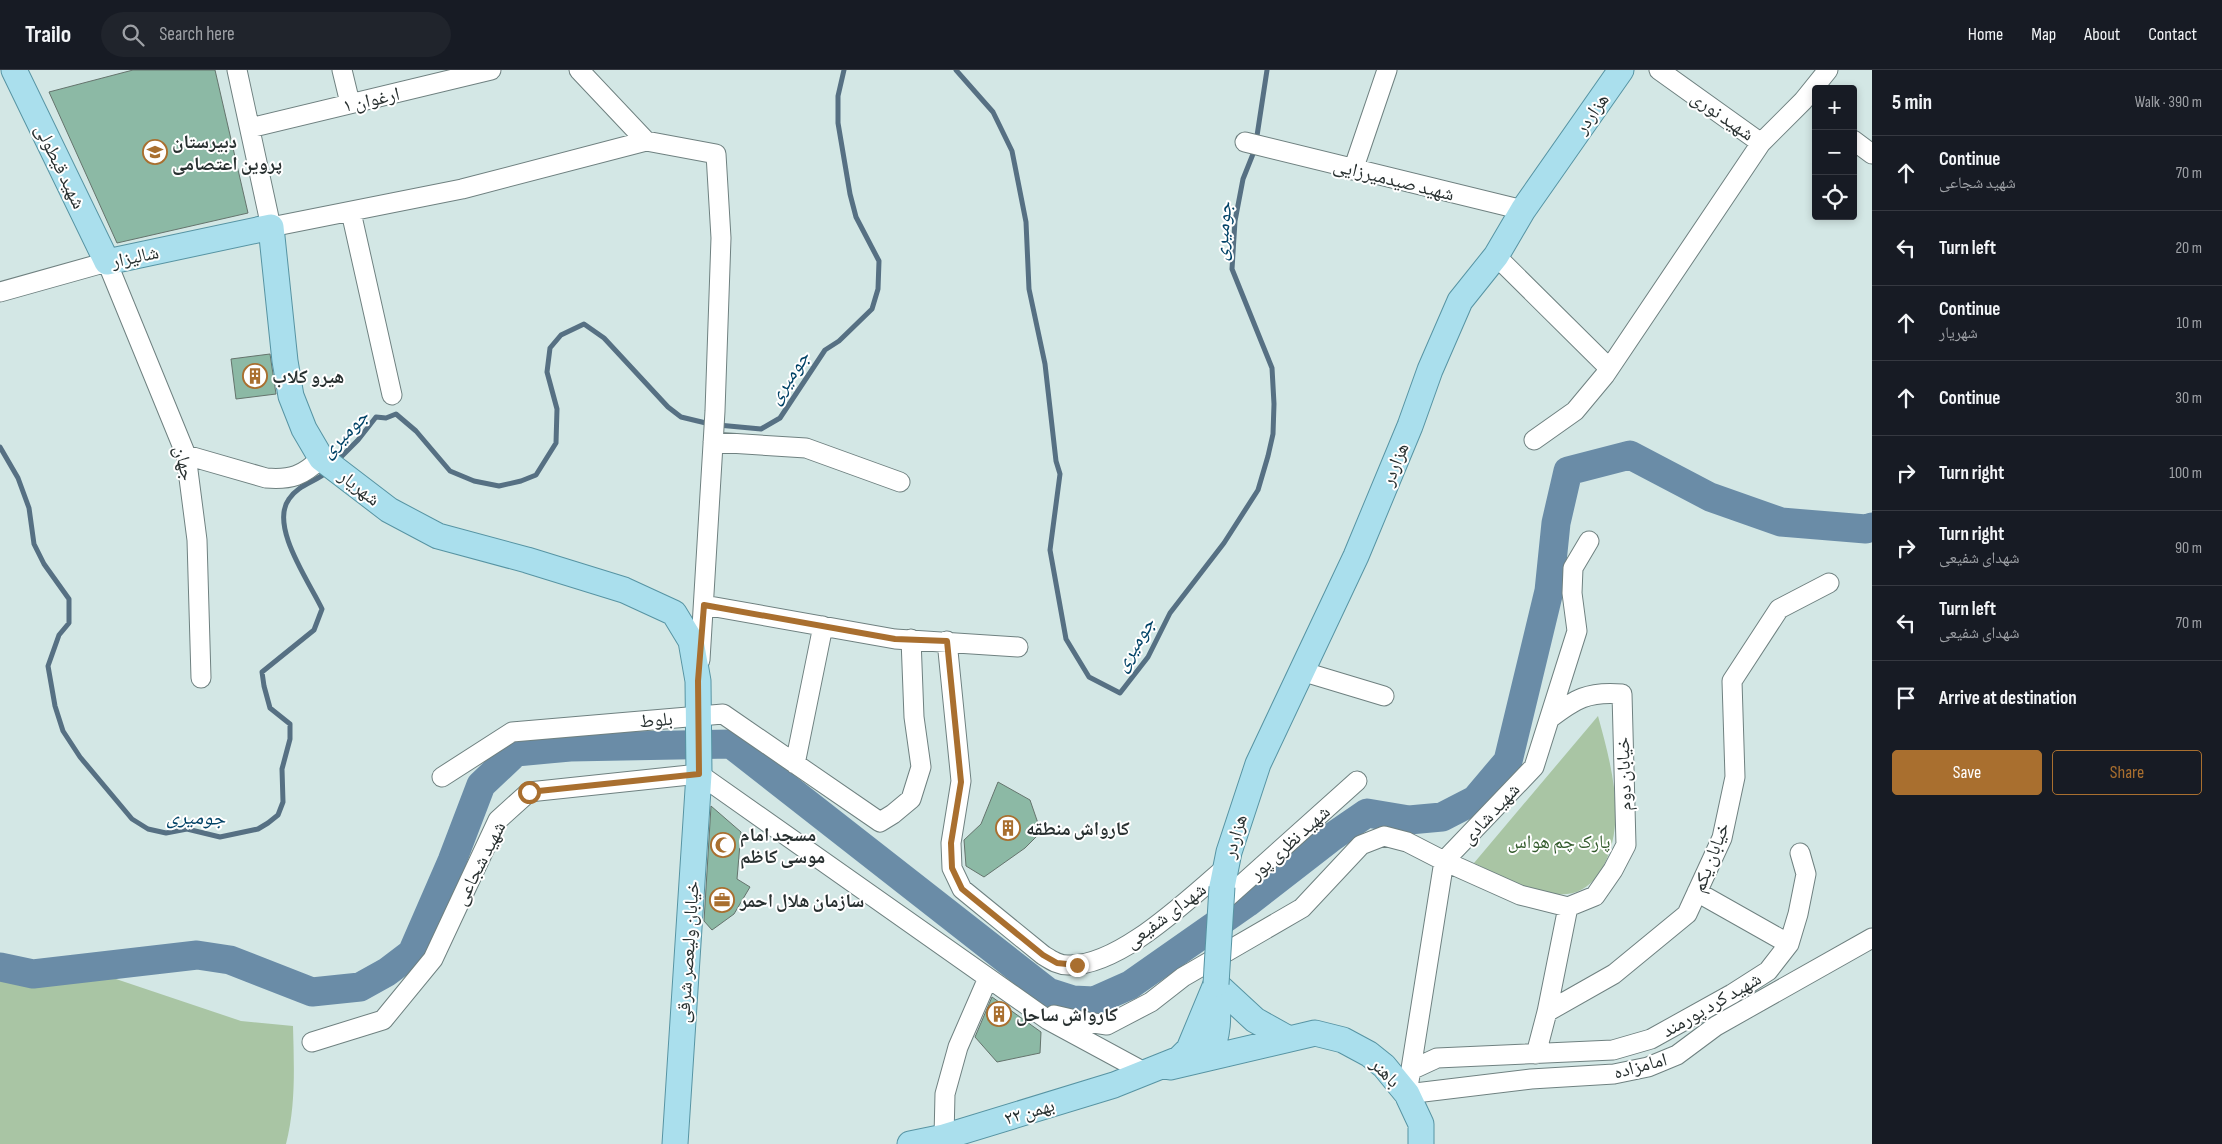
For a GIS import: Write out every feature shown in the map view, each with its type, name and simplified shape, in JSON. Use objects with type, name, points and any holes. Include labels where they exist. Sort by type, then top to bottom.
[{"type":"main road","name":"شهید قیطولی","points":[[14,70],[107,262]]},
{"type":"main road","name":"هزاردر","points":[[1216,984],[1223,886],[1258,764],[1356,556],[1410,426],[1430,370],[1460,301],[1496,256],[1523,210],[1621,70]]},
{"type":"main road","name":"شالیزار","points":[[107,262],[271,227]]},
{"type":"main road","name":"شهریار","points":[[271,227],[285,361],[291,396],[304,429],[330,465],[389,510],[438,536],[527,560],[624,590],[674,613],[691,641],[698,681],[699,715]]},
{"type":"main road","name":"خیابان ولیعصر شرقی","points":[[675,1144],[699,767],[699,715]]},
{"type":"main road","points":[[1216,984],[1255,1020],[1289,1039]]},
{"type":"main road","points":[[1216,984],[1229,1022],[1246,1049]]},
{"type":"main road","points":[[1208,1058],[1217,1037],[1219,1025],[1216,984]]},
{"type":"main road","points":[[1146,1073],[1179,1059],[1189,1049],[1216,984]]},
{"type":"main road","name":"باهنر","points":[[1289,1039],[1315,1033],[1344,1040],[1369,1054],[1409,1082],[1421,1124],[1421,1144]]},
{"type":"main road","points":[[1146,1073],[1289,1039]]},
{"type":"main road","name":"۲۲ بهمن","points":[[910,1144],[944,1137],[1114,1085],[1146,1073]]},
{"type":"street","name":"شهریار","points":[[237,70],[271,227]]},
{"type":"street","points":[[342,70],[350,103]]},
{"type":"street","name":"ارغوان ۱","points":[[250,128],[490,70]]},
{"type":"street","points":[[579,70],[646,141]]},
{"type":"street","points":[[1353,170],[1387,70]]},
{"type":"street","name":"شهید نوری","points":[[1659,70],[1761,143]]},
{"type":"street","points":[[1534,440],[1575,411],[1609,368],[1761,143],[1809,106],[1828,70]]},
{"type":"street","points":[[271,227],[462,189],[646,141],[716,154],[720,238],[715,411],[698,681]]},
{"type":"street","name":"شهید صیدمیرزایی","points":[[1245,142],[1353,170],[1523,210]]},
{"type":"street","points":[[1857,143],[1872,154]]},
{"type":"street","points":[[352,212],[392,395]]},
{"type":"street","points":[[1496,256],[1609,368]]},
{"type":"street","name":"شالیزار","points":[[0,292],[107,262]]},
{"type":"street","name":"جهان","points":[[107,262],[186,454],[197,540],[202,678]]},
{"type":"street","points":[[713,448],[806,448],[900,482]]},
{"type":"street","points":[[186,454],[266,478],[279,479],[292,478],[309,470],[330,465]]},
{"type":"street","name":"شهید شادی","points":[[1444,861],[1534,767],[1577,631],[1572,593],[1573,568],[1589,541]]},
{"type":"street","name":"خیابان یکم","points":[[1547,1012],[1614,974],[1687,914],[1722,838],[1735,777],[1732,682],[1779,609],[1829,583]]},
{"type":"street","points":[[704,605],[895,639],[1018,646]]},
{"type":"street","points":[[795,764],[823,626]]},
{"type":"street","name":"بلوط","points":[[442,777],[512,732],[723,714],[880,822],[893,814],[910,799],[921,767],[914,718],[915,639]]},
{"type":"street","name":"شهدای شفیعی","points":[[947,641],[961,782],[951,843],[952,868],[962,889],[1043,955],[1057,963],[1077,965],[1097,960],[1128,945],[1223,886]]},
{"type":"street","points":[[1301,671],[1384,696]]},
{"type":"street","name":"خیابان دوم","points":[[1549,719],[1583,696],[1603,692],[1622,694],[1626,845],[1595,896],[1568,907]]},
{"type":"street","points":[[699,767],[1048,1020],[1146,1073]]},
{"type":"street","name":"شهید شجاعی","points":[[312,1042],[383,1020],[433,959],[498,820],[529,792],[699,767]]},
{"type":"street","name":"شهید نظری پور","points":[[1223,886],[1357,781]]},
{"type":"street","points":[[1033,1009],[1080,1021],[1107,1025],[1150,1002],[1183,977],[1302,908],[1362,845],[1384,836],[1407,842],[1520,895],[1568,907],[1547,1012],[1536,1054]]},
{"type":"street","name":"شهید کرد پورمند","points":[[1409,1082],[1437,1058],[1613,1050],[1651,1039],[1732,994],[1768,971],[1789,944],[1798,914],[1806,874],[1800,853]]},
{"type":"street","points":[[1409,1082],[1444,861]]},
{"type":"street","points":[[1697,892],[1789,944]]},
{"type":"street","name":"امامزاده","points":[[1409,1082],[1531,1079],[1614,1074],[1648,1067],[1677,1055],[1716,1026],[1872,938]]},
{"type":"street","points":[[944,1137],[945,1094],[958,1047],[988,978]]},
{"type":"green space","name":"پارک چم هواس","points":[[1598,716],[1612,774],[1616,815],[1614,835],[1609,854],[1597,876],[1590,884],[1577,892],[1555,894],[1519,885],[1474,863]]},
{"type":"green space","points":[[0,965],[116,979],[241,1021],[293,1026],[293,1100],[286,1144],[0,1144]]},
{"type":"building","name":"دبیرستان پروین اعتصامی","points":[[133,70],[215,70],[248,213],[117,243],[49,92]]},
{"type":"building","name":"هیرو کلاب","points":[[270,354],[276,394],[236,399],[231,359]]},
{"type":"building","name":"کارواش منطقه","points":[[998,782],[1030,800],[1041,832],[1025,848],[984,877],[966,866],[964,840],[981,824]]},
{"type":"building","points":[[711,806],[741,832],[737,879],[750,887],[734,914],[712,930],[704,921]]},
{"type":"building","name":"کارواش ساحل","points":[[992,997],[1041,1032],[1040,1053],[997,1062],[975,1037]]},
{"type":"waterway","name":"جومیری","points":[[718,425],[761,429],[780,418],[825,350],[839,341],[872,309],[878,289],[879,261],[856,217],[850,194],[838,123],[838,96],[844,70]]},
{"type":"waterway","name":"جومیری","points":[[956,70],[993,112],[1012,151],[1026,222],[1029,289],[1045,364],[1056,461],[1060,474],[1050,550],[1066,639],[1089,677],[1120,693],[1148,657],[1170,613],[1224,543],[1258,490],[1268,456],[1273,434],[1272,368],[1232,269],[1235,221],[1243,179],[1255,149],[1267,70]]},
{"type":"waterway","name":"جومیری","points":[[336,462],[358,440],[376,417],[386,418],[396,414],[416,431],[450,471],[474,481],[499,486],[536,475],[556,443],[557,409],[547,372],[550,348],[561,335],[584,324],[604,338],[668,407],[681,417],[710,424]]},
{"type":"waterway","name":"جومیری","points":[[0,447],[18,478],[29,508],[34,544],[44,564],[69,599],[69,623],[59,635],[48,666],[55,706],[63,731],[80,757],[132,819],[148,829],[166,833],[187,829],[220,837],[258,829],[278,815],[283,802],[282,769],[290,739],[290,724],[270,708],[262,672],[314,630],[322,609],[287,539],[284,510],[289,499],[297,490],[327,472]]},
{"type":"waterway","points":[[0,967],[33,974],[197,955],[230,960],[312,992],[360,987],[387,972],[412,953],[452,861],[481,785],[516,752],[570,747],[731,744],[1048,992],[1073,1000],[1094,1001],[1130,985],[1247,903],[1332,837],[1367,813],[1409,820],[1442,817],[1475,800],[1508,761],[1549,591],[1556,523],[1568,471],[1630,455],[1710,497],[1781,522],[1866,529],[1872,527]]},
{"type":"place","name":"دبیرستان پروین اعتصامی","points":[[155,152]]},
{"type":"place","name":"هیرو کلاب","points":[[255,376]]},
{"type":"place","name":"کارواش منطقه","points":[[1008,828]]},
{"type":"place","name":"مسجد امام موسی کاظم","points":[[723,845]]},
{"type":"place","name":"سازمان هلال احمر","points":[[722,900]]},
{"type":"place","name":"کارواش ساحل","points":[[999,1014]]},
{"type":"route","points":[[529,792],[699,774],[698,681],[704,605],[895,639],[947,641],[961,782],[951,843],[952,868],[962,889],[1043,955],[1057,963],[1077,965]]}]
